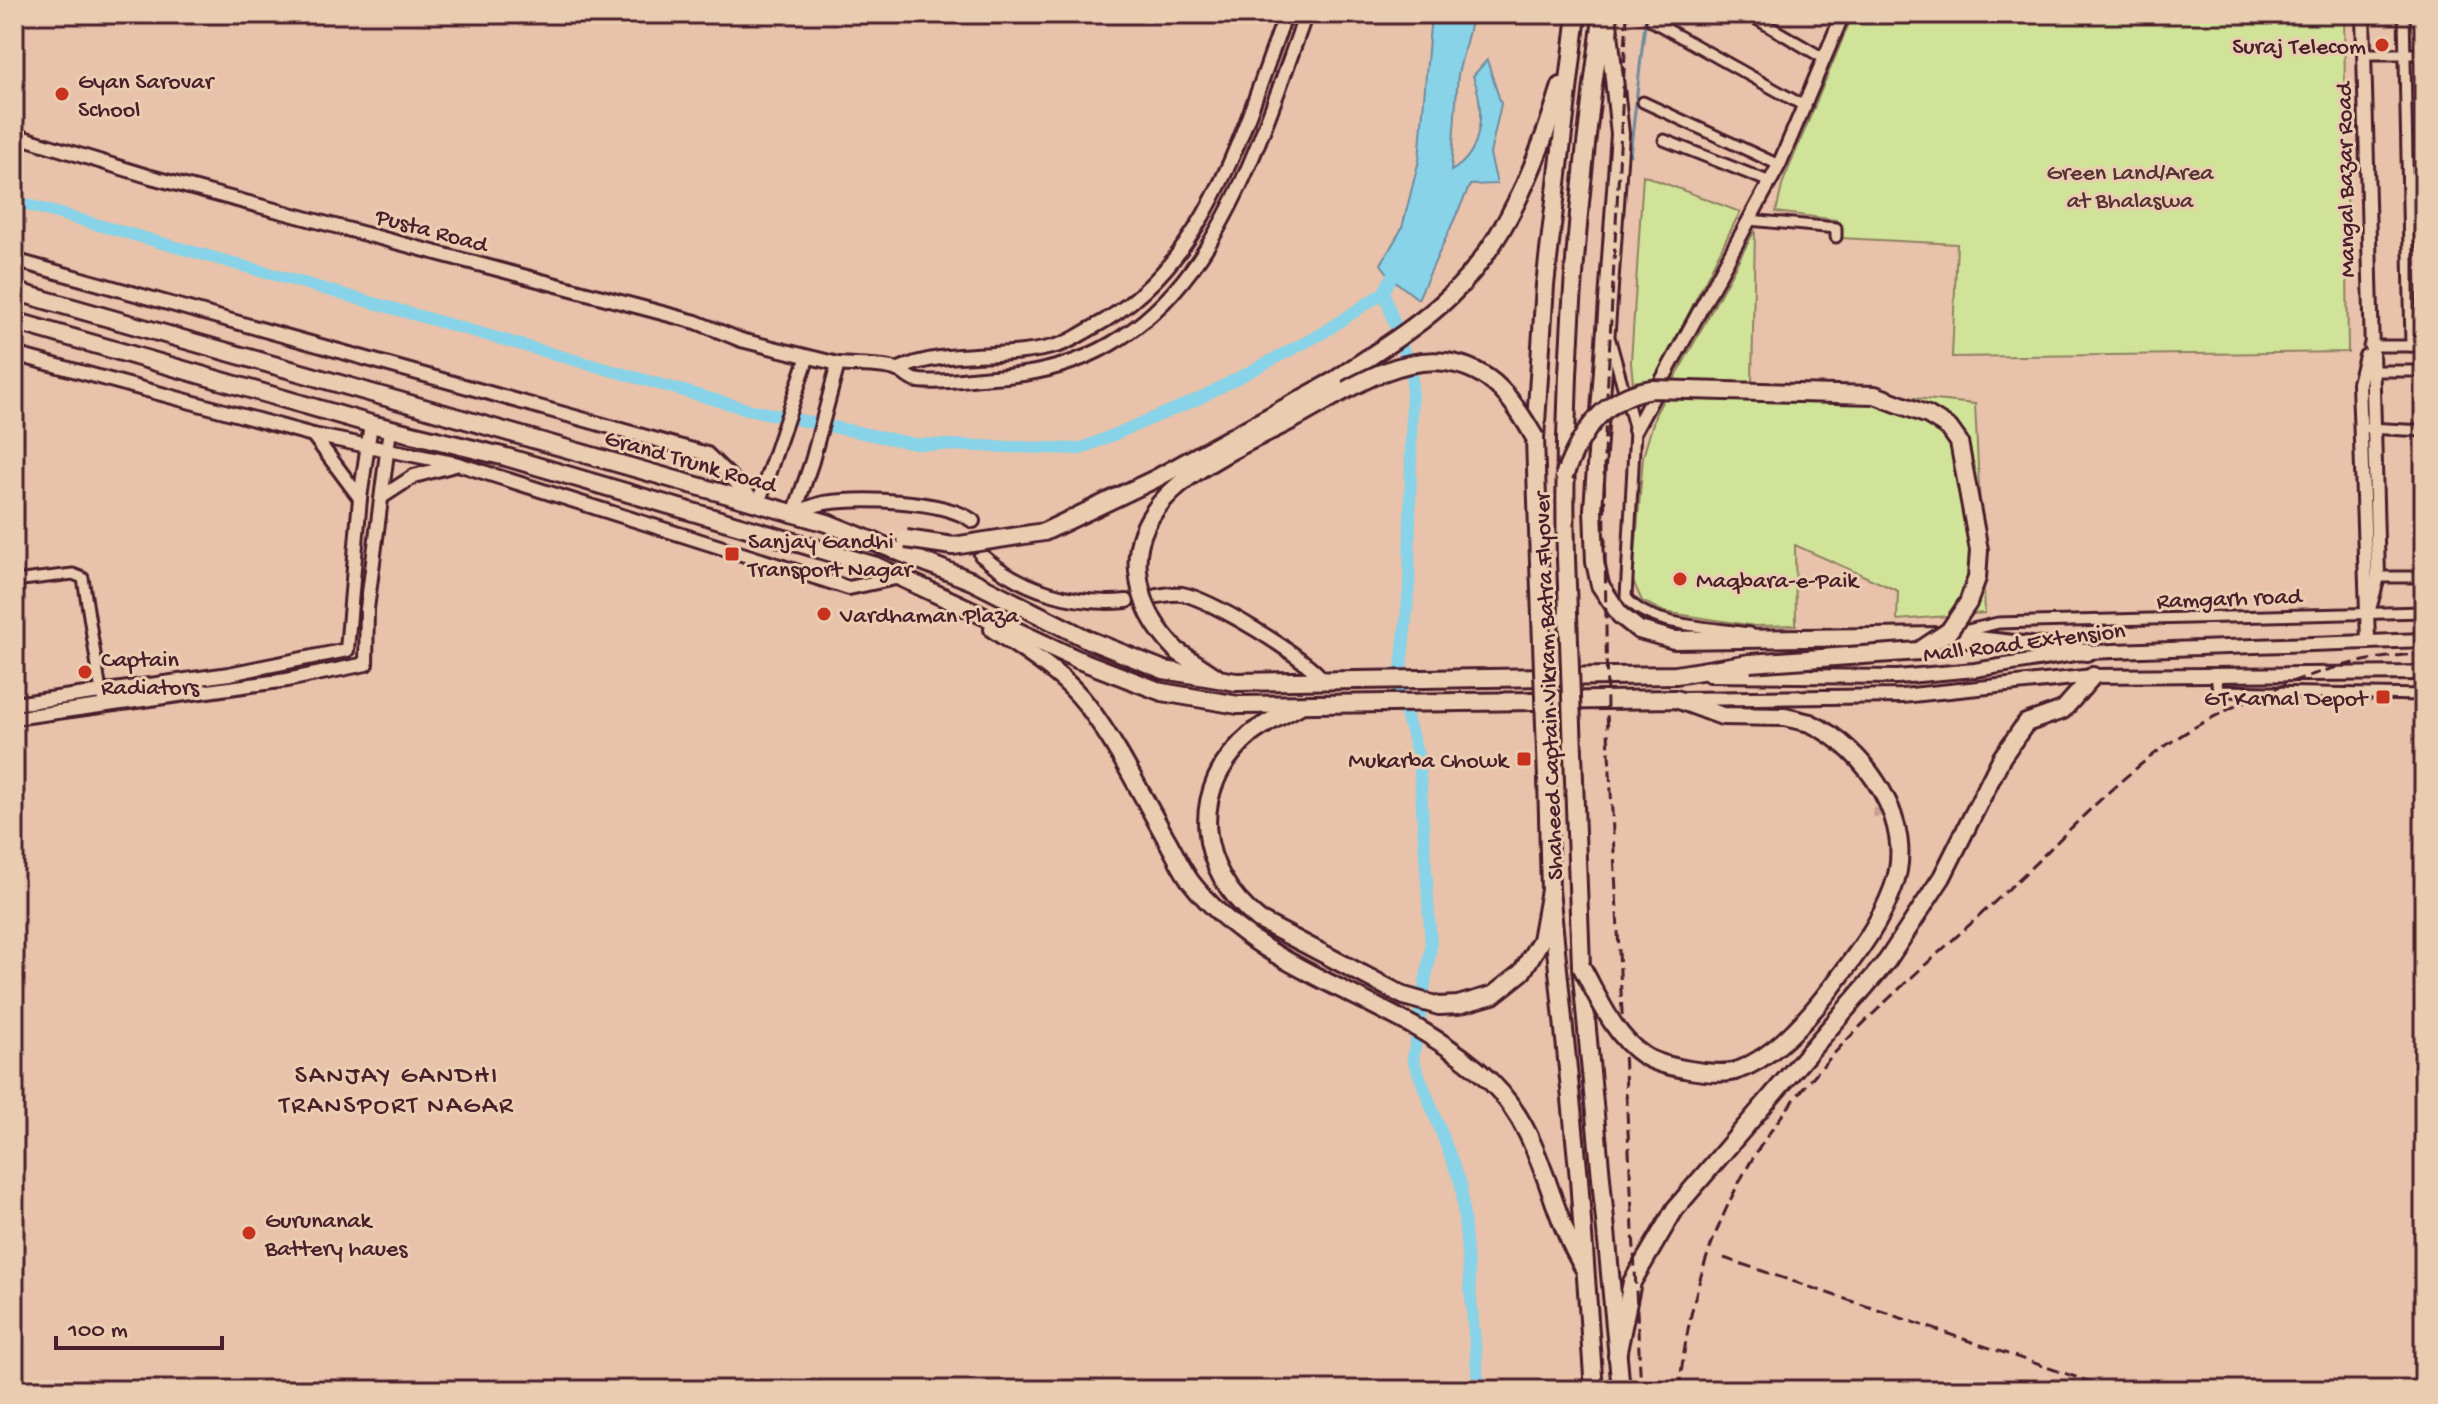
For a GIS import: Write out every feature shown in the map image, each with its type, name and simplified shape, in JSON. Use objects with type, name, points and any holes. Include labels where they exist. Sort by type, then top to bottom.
[{"type":"highway","name":"Shaheed Captain Vikram Batra Flyover","points":[[1577,14],[1545,285],[1535,438],[1550,890],[1579,1179],[1594,1390]]},
{"type":"highway","points":[[848,530],[953,546],[1044,532],[1155,478],[1334,381],[1449,297],[1477,265],[1541,151],[1562,83],[1577,14]]},
{"type":"highway","name":"Shaheed Captain Vikram Batra Flyover","points":[[1605,14],[1581,166],[1564,476],[1581,966],[1621,1390]]},
{"type":"highway","points":[[1605,14],[1620,134],[1593,509],[1595,562],[1606,596],[1629,623],[1662,638],[1941,636],[2087,652]]},
{"type":"highway","name":"Grand Trunk Road","points":[[14,291],[848,530],[972,581],[1114,650],[1164,670],[1221,680],[1676,675],[1750,663],[1919,651],[1949,631],[1968,603],[1977,578],[1979,550],[1966,462],[1959,442],[1949,428],[1928,415],[1875,395],[1652,389],[1625,395],[1599,414],[1578,442],[1564,476]]},
{"type":"highway","name":"Grand Trunk Road","points":[[14,321],[371,424],[506,457],[876,566],[1162,692],[1238,705],[1676,699]]},
{"type":"highway","points":[[1221,680],[1177,651],[1160,633],[1147,612],[1137,564],[1141,539],[1157,508],[1204,467],[1358,386],[1395,369],[1430,361],[1465,366],[1496,383],[1520,410],[1535,438]]},
{"type":"highway","points":[[958,604],[1054,672],[1087,704],[1190,881],[1218,911],[1267,950],[1434,1037],[1463,1057],[1494,1085],[1521,1118],[1535,1143],[1569,1245],[1585,1270]]},
{"type":"highway","points":[[1617,1356],[1632,1282],[1675,1209],[1887,961],[1942,877],[2002,757],[2026,723],[2063,710],[2093,676]]},
{"type":"highway","points":[[1581,966],[1619,1033],[1644,1056],[1674,1068],[1736,1071],[1799,1030],[1869,939],[1894,885],[1898,849],[1894,824],[1876,779],[1834,734],[1810,723],[1785,717],[1722,716],[1676,699]]},
{"type":"highway","points":[[1304,703],[1252,733],[1235,750],[1212,791],[1207,831],[1218,874],[1240,905],[1259,920],[1421,1003],[1458,1005],[1476,1002],[1508,985],[1533,957],[1543,931],[1550,890]]},
{"type":"main road","points":[[897,370],[915,361],[1011,355],[1061,345],[1112,318],[1145,294],[1192,238],[1232,158],[1286,14]]},
{"type":"main road","points":[[897,370],[914,380],[1026,375],[1093,354],[1140,326],[1176,292],[1211,246],[1235,198],[1306,14]]},
{"type":"main road","points":[[1635,430],[1779,165],[1843,14]]},
{"type":"main road","name":"Mangal Bazar Road","points":[[2363,14],[2369,346]]},
{"type":"main road","name":"Pusta Road","points":[[14,135],[166,181],[696,322],[807,359],[897,370]]},
{"type":"main road","points":[[14,260],[707,454],[758,504],[807,359]]},
{"type":"main road","points":[[2368,640],[2364,577],[2371,371],[2369,346]]},
{"type":"main road","points":[[2368,613],[2378,577],[2367,428],[2359,383],[2369,346]]},
{"type":"main road","points":[[14,354],[313,435],[387,447],[458,464],[849,588],[900,577]]},
{"type":"main road","points":[[794,514],[838,364]]},
{"type":"main road","points":[[349,667],[347,650],[360,498],[371,424]]},
{"type":"main road","points":[[14,718],[287,680],[366,664],[364,647],[390,429]]},
{"type":"main road","points":[[313,435],[360,498]]},
{"type":"main road","points":[[382,497],[414,476],[458,464]]},
{"type":"main road","points":[[794,514],[821,503],[872,501],[954,511],[973,521]]},
{"type":"main road","points":[[981,555],[998,569],[1057,595],[1105,603],[1127,601]]},
{"type":"main road","points":[[1157,596],[1178,593],[1195,599],[1296,654],[1324,681]]},
{"type":"main road","name":"Mall Road Extension","points":[[1676,675],[1897,677],[1975,670],[2087,652],[2424,640]]},
{"type":"main road","points":[[14,704],[229,674],[364,647]]},
{"type":"main road","name":"Mall Road Extension","points":[[1676,699],[1902,696],[2093,676],[2424,673]]},
{"type":"street","points":[[1748,14],[1825,59]]},
{"type":"street","points":[[2404,14],[2411,346]]},
{"type":"street","points":[[1652,21],[1806,107]]},
{"type":"street","points":[[2364,54],[2424,54]]},
{"type":"street","points":[[1643,102],[1779,165]]},
{"type":"street","points":[[1664,140],[1770,182]]},
{"type":"street","points":[[1749,220],[1836,228],[1836,237]]},
{"type":"street","points":[[1606,325],[1635,430],[1626,597],[1634,609],[1653,618],[1784,638]]},
{"type":"street","points":[[2369,346],[2424,346]]},
{"type":"street","points":[[2371,371],[2424,371]]},
{"type":"street","points":[[2367,428],[2424,431]]},
{"type":"street","points":[[14,581],[73,574],[83,578],[100,692],[106,706]]},
{"type":"street","points":[[2378,577],[2424,577]]},
{"type":"street","name":"Ramgarh road","points":[[1941,636],[1998,623],[2424,612]]},
{"type":"street","points":[[2216,674],[2218,691],[2424,695]]},
{"type":"green space","name":"Green Land/Area at Bhalaswa","points":[[1853,14],[2344,14],[2348,352],[1952,357],[1957,244],[1840,238],[1836,220],[1776,212],[1783,182]]},
{"type":"green space","points":[[1643,175],[1740,212],[1656,378],[1633,382],[1631,362]]},
{"type":"green space","points":[[1755,230],[1752,382],[1975,404],[1985,613],[1897,620],[1898,591],[1795,545],[1796,625],[1755,626],[1664,612],[1642,601],[1633,581],[1643,457],[1656,413]]},
{"type":"water","points":[[1431,14],[1473,14],[1458,74],[1451,171],[1462,163],[1476,141],[1480,115],[1473,76],[1487,60],[1501,104],[1490,154],[1497,184],[1470,185],[1418,299],[1391,278],[1381,264],[1402,228],[1419,160]]},
{"type":"waterway","points":[[1630,155],[1646,14]]},
{"type":"waterway","points":[[14,201],[747,409],[915,444],[1080,449],[1198,399],[1323,333],[1384,292]]},
{"type":"waterway","points":[[1398,264],[1384,292],[1412,377],[1409,589],[1399,690],[1419,759],[1431,947],[1413,1059],[1461,1184],[1479,1390]]},
{"type":"tunnel","points":[[1873,813],[1902,808]]},
{"type":"railway","points":[[1627,14],[1604,453],[1607,712],[1641,1390]]},
{"type":"railway","points":[[1679,1390],[1687,1333],[1700,1280],[1717,1229],[1742,1177],[1799,1094],[1868,1019],[2123,779],[2170,743],[2221,713],[2305,677],[2364,661],[2424,654]]},
{"type":"railway","points":[[1724,1258],[2114,1390]]},
{"type":"place","name":"Suraj Telecom","points":[[2382,45]]},
{"type":"place","name":"Gyan Sarovar School","points":[[62,94]]},
{"type":"place","name":"Sanjay Gandhi Transport Nagar","points":[[732,554]]},
{"type":"place","name":"Maqbara-e-Paik","points":[[1680,579]]},
{"type":"place","name":"Vardhaman Plaza","points":[[824,614]]},
{"type":"place","name":"Captain Radiators","points":[[85,672]]},
{"type":"place","name":"GT Karnal Depot","points":[[2383,697]]},
{"type":"place","name":"Mukarba Chowk","points":[[1524,759]]},
{"type":"place","name":"Gurunanak Battery haues","points":[[249,1233]]},
{"type":"district","name":"SANJAY GANDHI TRANSPORT NAGAR","points":[[397,1088]]}]
